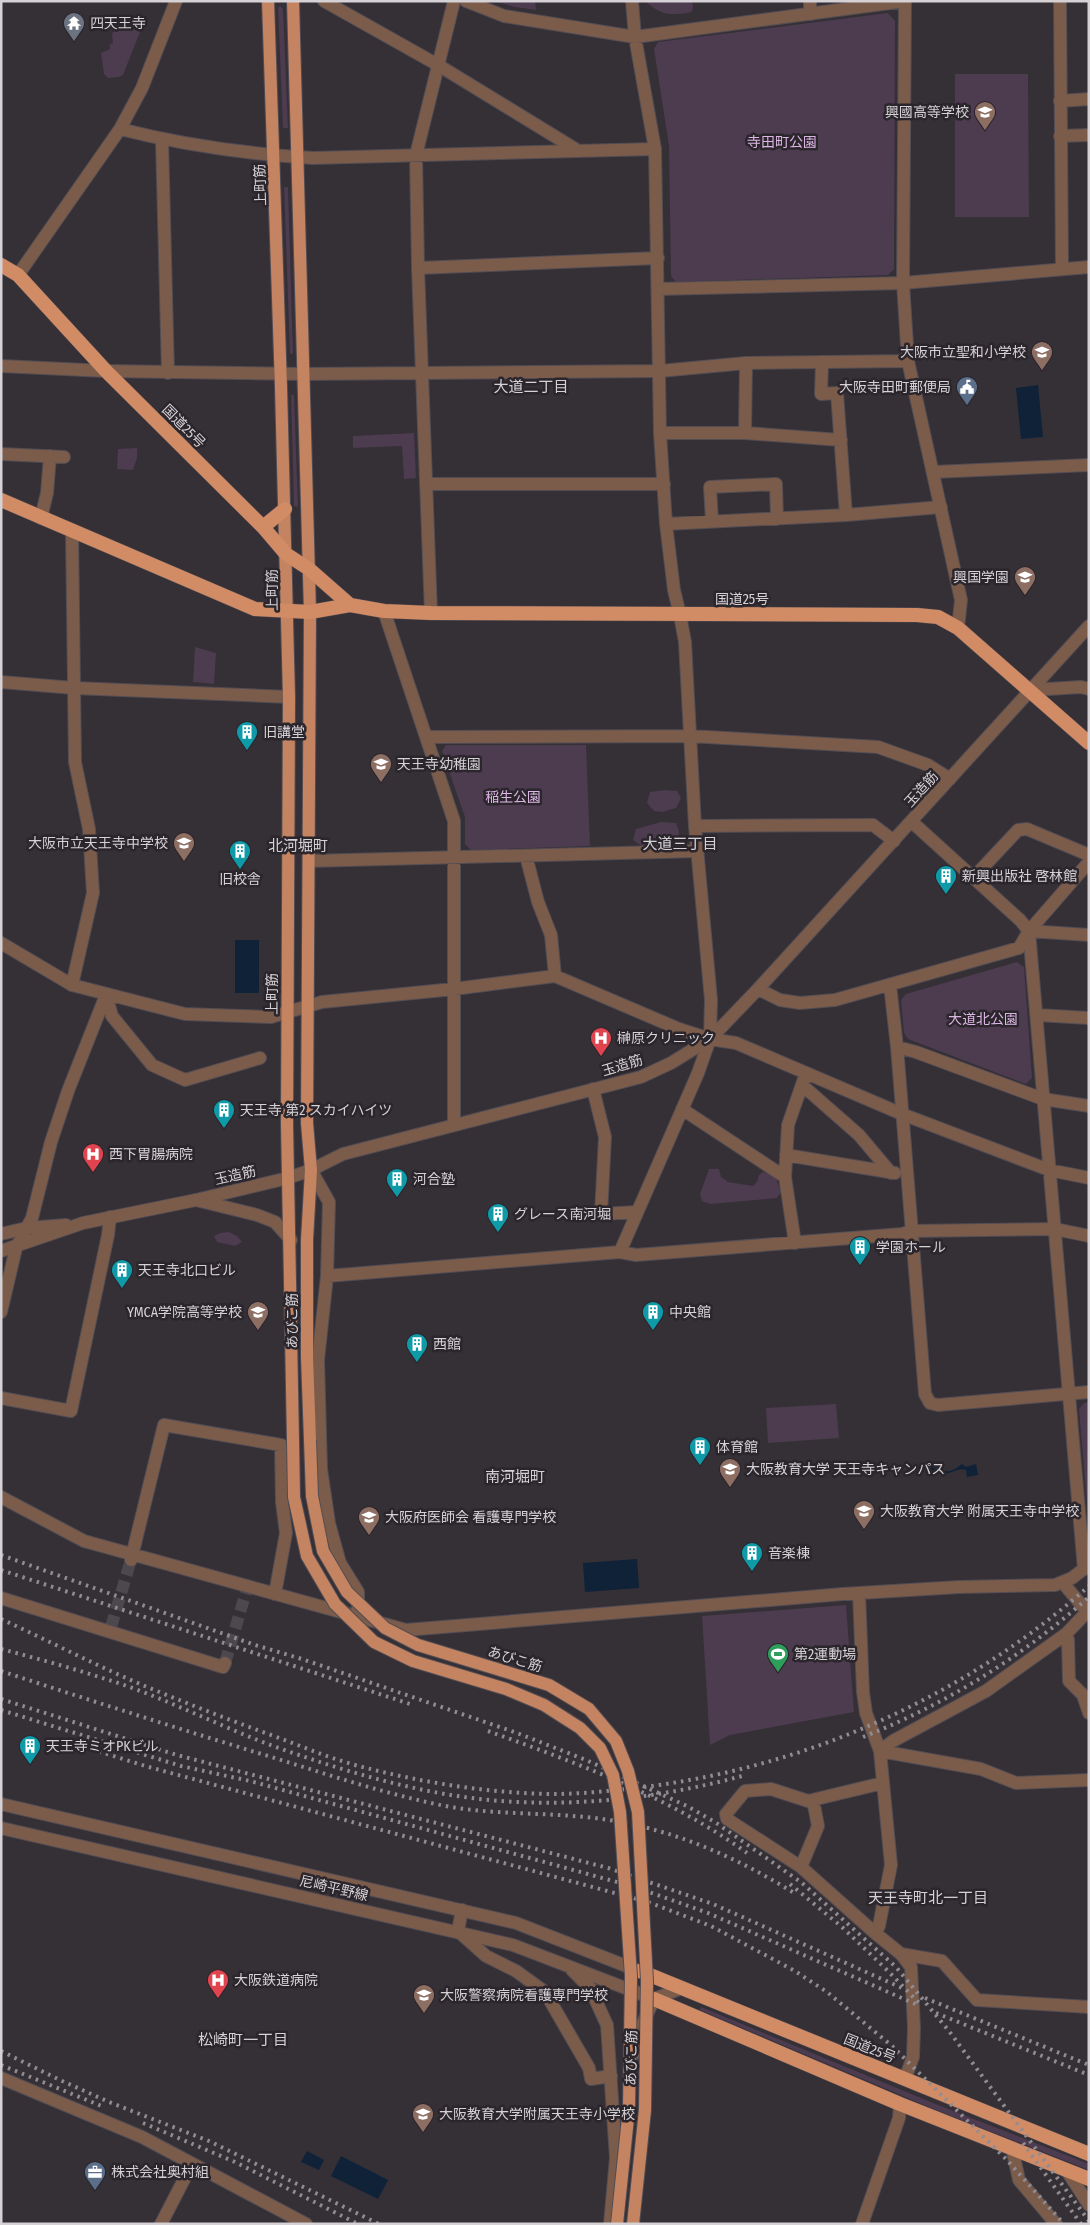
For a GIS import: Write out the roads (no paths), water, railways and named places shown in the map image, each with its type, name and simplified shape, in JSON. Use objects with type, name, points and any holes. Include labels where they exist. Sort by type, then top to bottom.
[{"type":"highway","name":"国道25号","points":[[1,265],[18,275],[106,372],[263,527],[286,554],[308,569],[350,605]]},
{"type":"highway","name":"国道25号","points":[[1,500],[255,609],[310,612],[350,605],[384,611],[431,613],[916,615],[938,618],[958,628],[1031,690],[1089,743]]},
{"type":"highway","points":[[263,527],[285,508]]},
{"type":"highway","name":"国道25号","points":[[640,1971],[1089,2154]]},
{"type":"highway","points":[[654,1999],[900,2104],[1089,2179]]},
{"type":"main road","name":"上町筋","points":[[268,1],[281,374],[289,697],[288,1178]]},
{"type":"main road","points":[[293,1],[310,612],[307,1124],[311,1170]]},
{"type":"main road","name":"あびこ筋","points":[[311,1170],[307,1240],[307,1357],[312,1496],[323,1551],[347,1592],[384,1628],[418,1646],[549,1685],[589,1709],[616,1741],[628,1771],[638,1812],[647,1981],[646,2110],[632,2224]]},
{"type":"main road","name":"あびこ筋","points":[[288,1178],[294,1497],[307,1556],[335,1604],[374,1642],[412,1661],[506,1689],[544,1705],[580,1728],[600,1748],[613,1775],[620,1812],[631,1976],[629,2108],[617,2224]]},
{"type":"street","points":[[18,275],[120,129],[142,88],[176,1]]},
{"type":"street","points":[[324,1],[438,65],[577,150]]},
{"type":"street","points":[[431,613],[418,268],[416,155],[454,1]]},
{"type":"street","points":[[466,1],[504,16],[635,37],[810,8],[905,1],[903,283],[908,361],[961,600],[958,628]]},
{"type":"street","points":[[620,1252],[698,1073],[710,1039],[711,1000],[695,826],[685,642],[674,590],[666,524],[660,433],[655,149],[635,37],[632,1]]},
{"type":"street","points":[[1060,1],[1062,270]]},
{"type":"street","points":[[1060,101],[1089,99]]},
{"type":"street","points":[[120,129],[162,140],[298,157],[655,149]]},
{"type":"street","points":[[1060,136],[1089,134]]},
{"type":"street","points":[[162,140],[168,373]]},
{"type":"street","points":[[418,268],[658,258]]},
{"type":"street","points":[[658,289],[903,283],[1089,267]]},
{"type":"street","points":[[1,366],[106,372],[303,374],[660,371],[746,363],[908,361]]},
{"type":"street","points":[[745,433],[746,363]]},
{"type":"street","points":[[822,363],[821,394],[837,393],[846,515]]},
{"type":"street","points":[[660,433],[745,433],[841,440]]},
{"type":"street","points":[[1,454],[64,457]]},
{"type":"street","points":[[41,518],[47,493],[50,456]]},
{"type":"street","points":[[934,472],[1089,465]]},
{"type":"street","points":[[426,484],[664,484]]},
{"type":"street","points":[[712,521],[710,487],[776,484],[777,518]]},
{"type":"street","points":[[666,524],[846,515],[941,507]]},
{"type":"street","points":[[72,531],[75,762],[90,829],[93,893],[72,985]]},
{"type":"street","points":[[384,611],[454,821],[454,1125]]},
{"type":"street","name":"玉造筋","points":[[1,1234],[27,1228],[83,1223],[196,1200],[288,1178],[311,1170],[343,1154],[641,1077],[671,1063],[710,1039],[758,989],[1089,626]]},
{"type":"street","points":[[1,682],[74,688],[289,697]]},
{"type":"street","points":[[1031,690],[1089,689]]},
{"type":"street","points":[[427,738],[690,736],[878,747],[928,765],[950,779]]},
{"type":"street","points":[[1,1497],[84,1541],[132,1557],[406,1630],[859,1593],[959,1587],[1042,1586],[1063,1582],[1086,1567],[1068,1394],[1029,931],[1020,920],[912,822]]},
{"type":"street","points":[[695,826],[873,825],[894,841]]},
{"type":"street","points":[[973,878],[1018,830],[1027,829],[1089,855]]},
{"type":"street","points":[[309,861],[698,851]]},
{"type":"street","points":[[526,856],[538,902],[551,935],[555,976]]},
{"type":"street","points":[[758,989],[780,1000],[800,1003],[835,1000],[1019,948],[1029,931],[1089,862]]},
{"type":"street","points":[[1029,931],[1089,934]]},
{"type":"street","points":[[1,943],[72,985],[185,1014],[271,1017],[322,1002],[454,989],[555,976],[679,1029],[710,1039],[736,1043],[804,1079],[1049,1170],[1089,1178]]},
{"type":"street","points":[[890,985],[908,1175],[925,1394],[930,1403],[938,1405],[1089,1392]]},
{"type":"street","points":[[106,994],[112,1016],[152,1066],[185,1080],[260,1058]]},
{"type":"street","points":[[1,1312],[16,1248],[32,1218],[51,1142],[68,1091],[106,994]]},
{"type":"street","points":[[1037,1015],[1089,1018]]},
{"type":"street","points":[[897,1047],[916,1052],[1043,1099],[1089,1106]]},
{"type":"street","points":[[795,1242],[785,1177],[786,1154],[788,1125],[804,1079]]},
{"type":"street","points":[[804,1079],[859,1135],[891,1173]]},
{"type":"street","points":[[593,1089],[605,1137],[601,1214],[637,1212]]},
{"type":"street","points":[[682,1109],[785,1177]]},
{"type":"street","points":[[786,1154],[908,1175]]},
{"type":"street","points":[[311,1170],[329,1202],[327,1276],[318,1360],[321,1469],[329,1523],[340,1563],[358,1592],[358,1617]]},
{"type":"street","points":[[196,1200],[257,1215],[274,1222],[290,1240]]},
{"type":"street","points":[[1,1398],[71,1411],[108,1235],[110,1217]]},
{"type":"street","name":"玉造筋","points":[[1,1252],[83,1223]]},
{"type":"street","points":[[327,1276],[620,1252],[636,1254],[902,1234],[912,1231],[1055,1229],[1089,1236]]},
{"type":"street","points":[[132,1557],[164,1425],[281,1445],[282,1502],[286,1533],[275,1594]]},
{"type":"street","points":[[880,1751],[986,1691],[1066,1634],[1088,1613],[1063,1582]]},
{"type":"street","points":[[859,1593],[863,1692],[866,1713],[880,1751],[891,1865],[879,1926],[875,1933]]},
{"type":"street","points":[[1,1598],[86,1624],[111,1629],[223,1667],[225,1662]]},
{"type":"street","points":[[1066,1634],[1068,1640],[1069,1681],[1083,1695],[1089,1713]]},
{"type":"street","points":[[880,1751],[981,1770],[1016,1783],[1089,1780]]},
{"type":"street","points":[[883,1783],[808,1801],[771,1789],[745,1791],[726,1814],[727,1819],[801,1867],[901,1954],[911,1966],[914,2028],[913,2057],[905,2080]]},
{"type":"street","points":[[801,1867],[818,1826],[813,1800]]},
{"type":"street","name":"尼崎平野線","points":[[1,1804],[516,1923],[640,1971]]},
{"type":"street","name":"尼崎平野線","points":[[1,1828],[514,1945],[654,1999]]},
{"type":"street","points":[[462,1910],[458,1931],[486,1956],[516,1971],[545,1992],[589,2068],[591,2079],[612,2076]]},
{"type":"street","points":[[901,1954],[942,1962],[977,2000],[1089,2007]]},
{"type":"street","points":[[568,1966],[590,1988],[607,2025],[612,2076],[616,2158]]},
{"type":"street","points":[[638,2224],[654,1999],[640,1971]]},
{"type":"street","points":[[610,2224],[616,2158],[637,2036],[654,1999],[682,1988]]},
{"type":"street","points":[[1,2078],[142,2137],[306,2224]]},
{"type":"street","points":[[862,2224],[899,2118],[900,2104]]},
{"type":"street","points":[[1012,2148],[1018,2180],[1056,2224]]},
{"type":"street","points":[[161,2224],[192,2164]]},
{"type":"street","points":[[1066,2170],[1089,2205]]},
{"type":"water","points":[[1038,385],[1043,437],[1021,439],[1016,388]]},
{"type":"water","points":[[235,940],[259,940],[259,993],[235,993]]},
{"type":"water","points":[[962,1464],[966,1467],[976,1464],[978,1475],[967,1477],[966,1470],[962,1469],[941,1474],[929,1470],[931,1467],[950,1471]]},
{"type":"water","points":[[637,1559],[639,1588],[585,1592],[583,1563]]},
{"type":"water","points":[[307,2151],[324,2160],[319,2170],[301,2162]]},
{"type":"water","points":[[341,2156],[388,2180],[378,2199],[331,2176]]},
{"type":"tunnel","points":[[111,1627],[131,1560]]},
{"type":"tunnel","points":[[225,1663],[246,1592]]},
{"type":"railway","points":[[1,1555],[255,1645],[302,1659],[517,1733],[586,1760],[687,1806],[715,1822],[802,1883],[896,1967],[949,2031],[1089,2221]]},
{"type":"railway","points":[[1,1570],[410,1704]]},
{"type":"railway","points":[[1,1619],[140,1684],[222,1717],[344,1762],[403,1777],[452,1786],[527,1793],[564,1794],[652,1786],[712,1776],[771,1761],[829,1742],[885,1719],[939,1691],[992,1660],[1042,1625],[1089,1586]]},
{"type":"railway","points":[[863,1737],[954,1694],[982,1677],[1037,1640],[1089,1597]]},
{"type":"railway","points":[[1,1649],[127,1686],[255,1739],[323,1763],[373,1778],[450,1795],[501,1801],[562,1803],[653,1795],[742,1776]]},
{"type":"railway","points":[[1,1671],[223,1742],[409,1798],[469,1810],[566,1815],[640,1826],[720,1853],[794,1893]]},
{"type":"railway","points":[[1,1699],[177,1755],[608,1868],[713,1904],[902,1988]]},
{"type":"railway","points":[[1,1710],[181,1766],[250,1781],[635,1887],[708,1913],[920,2006]]},
{"type":"railway","points":[[488,1731],[589,1769],[655,1798],[687,1815],[747,1853]]},
{"type":"railway","points":[[63,1740],[145,1766],[648,1902],[711,1926],[795,1971],[827,1992],[892,2046],[1006,2159],[1064,2224]]},
{"type":"railway","points":[[790,1884],[842,1927],[920,2004]]},
{"type":"railway","points":[[925,1998],[1089,2065]]},
{"type":"railway","points":[[936,2013],[1089,2075]]},
{"type":"railway","points":[[1,2051],[109,2102],[209,2141],[379,2224]]},
{"type":"railway","points":[[1,2065],[104,2107]]},
{"type":"railway","points":[[143,2123],[235,2162],[358,2224]]},
{"type":"railway","points":[[1023,2143],[1081,2224]]},
{"type":"place","name":"四天王寺","points":[[74,42]]},
{"type":"place","name":"興國高等学校","points":[[985,131]]},
{"type":"place","name":"大阪市立聖和小学校","points":[[1042,371]]},
{"type":"place","name":"大阪寺田町郵便局","points":[[967,406]]},
{"type":"place","name":"興国学園","points":[[1025,596]]},
{"type":"place","name":"旧講堂","points":[[247,751]]},
{"type":"place","name":"天王寺幼稚園","points":[[381,783]]},
{"type":"place","name":"大阪市立天王寺中学校","points":[[184,862]]},
{"type":"place","name":"旧校舎","points":[[240,870]]},
{"type":"place","name":"新興出版社 啓林館","points":[[946,895]]},
{"type":"place","name":"榊原クリニック","points":[[601,1057]]},
{"type":"place","name":"天王寺 第2 スカイハイツ","points":[[224,1129]]},
{"type":"place","name":"西下胃腸病院","points":[[93,1173]]},
{"type":"place","name":"河合塾","points":[[397,1198]]},
{"type":"place","name":"グレース南河堀","points":[[498,1233]]},
{"type":"place","name":"学園ホール","points":[[860,1266]]},
{"type":"place","name":"天王寺北口ビル","points":[[122,1289]]},
{"type":"place","name":"YMCA学院高等学校","points":[[258,1331]]},
{"type":"place","name":"中央館","points":[[653,1331]]},
{"type":"place","name":"西館","points":[[417,1363]]},
{"type":"place","name":"体育館","points":[[700,1466]]},
{"type":"place","name":"大阪教育大学 天王寺キャンパス","points":[[730,1488]]},
{"type":"place","name":"大阪教育大学 附属天王寺中学校","points":[[864,1530]]},
{"type":"place","name":"大阪府医師会 看護専門学校","points":[[369,1536]]},
{"type":"place","name":"音楽棟","points":[[752,1572]]},
{"type":"place","name":"第2運動場","points":[[778,1673]]},
{"type":"place","name":"天王寺ミオPKビル","points":[[30,1765]]},
{"type":"place","name":"大阪鉄道病院","points":[[218,1999]]},
{"type":"place","name":"大阪警察病院看護専門学校","points":[[424,2014]]},
{"type":"place","name":"大阪教育大学附属天王寺小学校","points":[[423,2133]]},
{"type":"place","name":"株式会社奥村組","points":[[95,2191]]},
{"type":"district","name":"大道二丁目","points":[[531,387]]},
{"type":"district","name":"大道三丁目","points":[[680,844]]},
{"type":"district","name":"北河堀町","points":[[298,846]]},
{"type":"district","name":"南河堀町","points":[[515,1477]]},
{"type":"district","name":"天王寺町北一丁目","points":[[928,1898]]},
{"type":"district","name":"松崎町一丁目","points":[[243,2040]]},
{"type":"park label","name":"寺田町公園","points":[[782,142]]},
{"type":"park label","name":"稲生公園","points":[[513,797]]},
{"type":"park label","name":"大道北公園","points":[[983,1019]]}]
